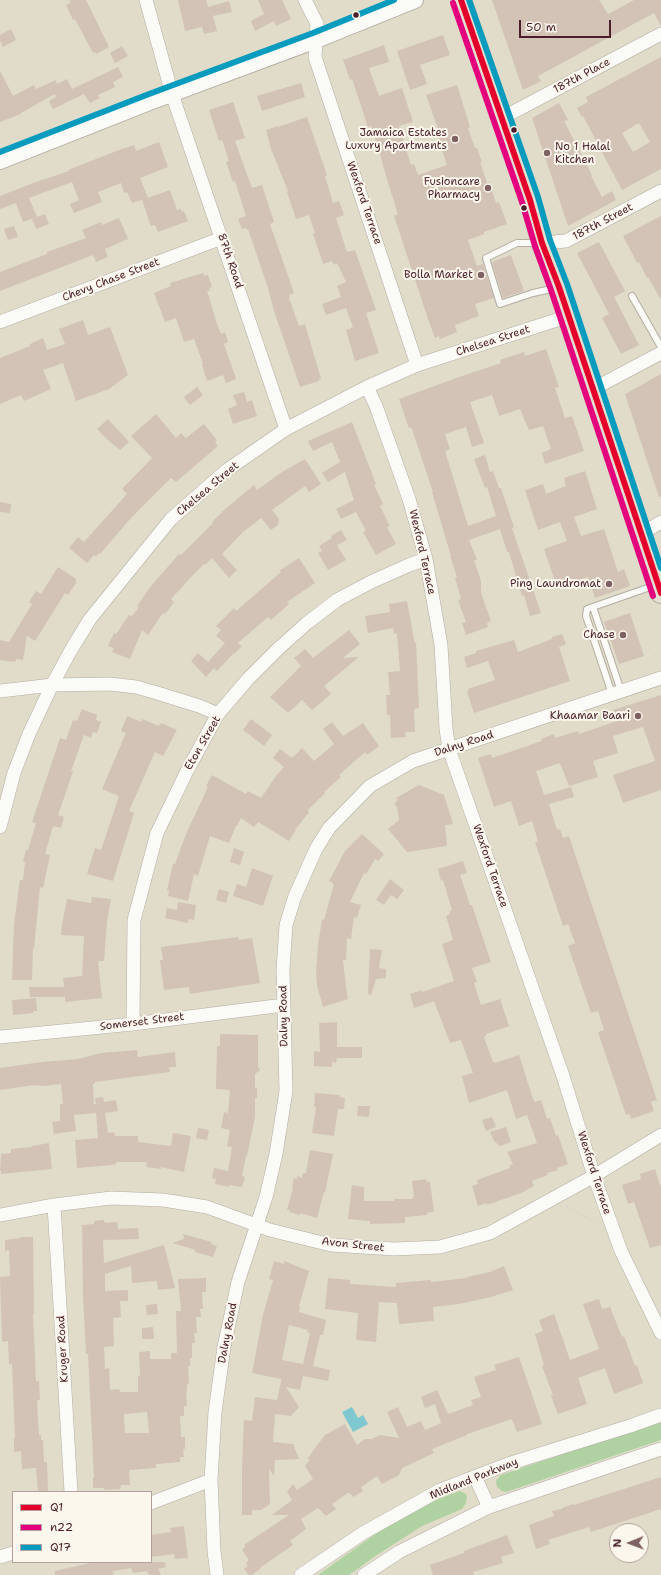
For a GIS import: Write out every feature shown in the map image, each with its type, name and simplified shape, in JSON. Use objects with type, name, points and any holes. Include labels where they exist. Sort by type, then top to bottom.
[{"type":"main road","points":[[461,0],[530,200],[542,242],[569,316],[660,588]]},
{"type":"street","name":"87th Road","points":[[146,0],[172,94],[286,429]]},
{"type":"street","name":"Wexford Terrace","points":[[305,0],[317,24],[314,57],[418,365]]},
{"type":"street","points":[[0,161],[316,40],[415,0]]},
{"type":"street","name":"187th Place","points":[[502,118],[661,34]]},
{"type":"street","name":"187th Street","points":[[542,242],[566,241],[661,191]]},
{"type":"street","name":"Chevy Chase Street","points":[[0,322],[222,238]]},
{"type":"street","name":"Chelsea Street","points":[[0,827],[14,774],[29,734],[52,685],[71,650],[90,619],[171,519],[227,470],[286,429],[367,387],[418,365],[569,316]]},
{"type":"street","points":[[593,388],[661,353]]},
{"type":"street","name":"Wexford Terrace","points":[[367,387],[376,406],[409,498],[426,559],[441,645],[448,749],[564,1076],[594,1176],[621,1251],[661,1333]]},
{"type":"street","points":[[641,534],[661,522]]},
{"type":"street","points":[[641,534],[661,529]]},
{"type":"street","name":"Eton Street","points":[[133,1024],[134,920],[157,833],[187,771],[218,714],[248,679],[279,648],[307,623],[337,600],[396,570],[426,559]]},
{"type":"street","name":"Dalny Road","points":[[218,1575],[214,1551],[211,1480],[215,1412],[224,1347],[238,1282],[266,1197],[276,1154],[286,1091],[283,970],[286,925],[295,896],[319,844],[329,828],[370,786],[413,761],[661,678]]},
{"type":"street","points":[[0,691],[52,685],[110,684],[136,687],[199,706],[218,714]]},
{"type":"street","name":"Somerset Street","points":[[0,1037],[133,1024],[284,1006]]},
{"type":"street","name":"Avon Street","points":[[0,1215],[54,1205],[111,1198],[163,1200],[207,1207],[257,1226],[331,1245],[394,1249],[440,1247],[490,1233],[594,1176],[661,1135]]},
{"type":"street","name":"Kruger Road","points":[[54,1205],[71,1491]]},
{"type":"street","name":"Midland Parkway","points":[[301,1575],[363,1533],[440,1490],[508,1464],[541,1455],[661,1415]]},
{"type":"street","points":[[364,1575],[399,1552],[489,1507],[661,1449]]},
{"type":"street","points":[[475,1477],[489,1507]]},
{"type":"street","points":[[152,1503],[211,1480]]},
{"type":"street","points":[[0,1557],[12,1553]]},
{"type":"lane","points":[[542,242],[517,243],[486,258],[500,304],[533,293],[559,287]]},
{"type":"lane","points":[[632,296],[661,347]]},
{"type":"lane","points":[[617,693],[586,616],[587,609],[593,606],[660,588]]},
{"type":"lane","points":[[593,606],[617,693]]},
{"type":"path","points":[[641,645],[643,652],[652,649]]},
{"type":"path","points":[[567,1207],[598,1223]]},
{"type":"green space","points":[[661,1421],[661,1440],[506,1492],[497,1487],[496,1481],[501,1475]]},
{"type":"green space","points":[[460,1491],[466,1494],[467,1497],[466,1503],[462,1509],[422,1526],[349,1575],[318,1575],[395,1522],[438,1499]]},
{"type":"water","points":[[352,1407],[358,1418],[363,1415],[368,1424],[353,1432],[342,1412]]},
{"type":"building","points":[[69,0],[86,0],[109,47],[96,54],[95,52],[93,53],[75,19],[73,20],[66,5],[71,3]]},
{"type":"building","points":[[178,0],[206,0],[208,7],[229,1],[232,12],[213,16],[217,31],[204,34],[202,27],[185,31]]},
{"type":"building","points":[[258,0],[282,0],[291,19],[276,26],[274,21],[255,31],[251,21],[264,14]]},
{"type":"building","points":[[492,0],[599,0],[608,14],[634,0],[661,0],[661,26],[654,13],[538,76],[541,81],[523,90]]},
{"type":"building","points":[[11,29],[16,40],[3,47],[0,40],[0,35]]},
{"type":"building","points":[[443,35],[450,55],[420,65],[427,84],[410,90],[397,51]]},
{"type":"building","points":[[384,45],[389,62],[369,68],[379,96],[402,88],[413,122],[399,126],[411,165],[414,164],[418,175],[447,165],[435,130],[438,129],[426,95],[457,85],[470,127],[468,128],[482,162],[480,162],[487,183],[489,182],[496,203],[499,202],[507,224],[484,232],[484,234],[468,240],[477,266],[483,264],[494,298],[475,304],[479,316],[455,325],[457,332],[440,339],[439,336],[435,338],[394,216],[398,214],[371,126],[368,127],[352,79],[350,80],[343,60]]},
{"type":"building","points":[[122,46],[128,56],[115,63],[110,53]]},
{"type":"building","points":[[661,57],[661,169],[622,190],[583,116],[582,117],[577,108],[588,102],[586,97]],"holes":[[[639,123],[650,142],[633,152],[622,133]]]},
{"type":"building","points":[[118,67],[123,77],[113,82],[115,87],[98,95],[100,98],[90,103],[84,94],[53,109],[49,101],[56,97],[55,94],[21,114],[0,122],[0,71],[13,96],[34,85],[36,89],[56,80],[57,84],[67,79],[72,89]]},
{"type":"building","points":[[301,83],[305,97],[262,111],[257,96]]},
{"type":"building","points":[[233,102],[245,138],[235,141],[252,188],[262,185],[274,222],[270,224],[294,293],[289,295],[289,298],[299,326],[305,324],[321,379],[300,387],[248,229],[242,229],[238,219],[246,216],[235,181],[233,182],[226,162],[229,161],[222,140],[219,141],[209,110]]},
{"type":"building","points":[[559,103],[568,120],[564,121],[602,197],[612,191],[616,200],[568,226],[532,118]]},
{"type":"building","points":[[307,117],[327,175],[325,176],[333,203],[339,201],[344,215],[336,218],[347,252],[355,250],[376,310],[366,313],[379,353],[355,361],[346,330],[353,327],[346,308],[326,315],[322,304],[341,297],[337,286],[346,282],[337,263],[334,265],[332,261],[323,264],[313,234],[315,233],[309,215],[296,219],[287,192],[288,191],[271,149],[266,130]]},
{"type":"building","points":[[159,142],[168,167],[140,178],[148,198],[132,203],[127,192],[124,193],[121,183],[98,192],[102,202],[74,213],[70,204],[79,200],[72,182],[29,198],[37,217],[23,222],[16,203],[0,209],[0,196],[69,171],[68,170],[119,150],[134,145],[136,151]]},
{"type":"building","points":[[170,190],[177,210],[181,209],[182,212],[184,211],[188,221],[158,232],[155,225],[151,226],[142,200]]},
{"type":"building","points":[[45,214],[49,224],[36,229],[32,219]]},
{"type":"building","points":[[661,216],[661,300],[639,262],[637,263],[623,236]]},
{"type":"building","points":[[119,218],[128,239],[105,249],[108,257],[96,262],[93,255],[0,291],[0,272],[47,254],[47,252],[86,238],[82,230],[101,222],[102,225]]},
{"type":"building","points":[[14,226],[18,237],[8,240],[4,229]]},
{"type":"building","points":[[599,242],[625,291],[614,297],[639,345],[621,354],[602,318],[609,314],[577,253]]},
{"type":"building","points":[[511,255],[524,291],[503,298],[492,262]]},
{"type":"building","points":[[203,273],[204,276],[208,275],[212,287],[209,288],[210,291],[207,291],[221,334],[225,332],[228,342],[224,344],[236,379],[226,383],[223,375],[207,381],[202,365],[203,364],[194,339],[184,342],[176,318],[165,322],[154,293],[171,286],[170,283]]},
{"type":"building","points":[[83,320],[88,335],[110,327],[128,375],[109,389],[76,401],[63,363],[43,370],[51,389],[24,401],[21,395],[0,404],[0,358],[30,346],[30,344],[43,338],[47,350],[65,344],[59,329]]},
{"type":"building","points":[[546,349],[559,387],[555,388],[565,418],[572,416],[584,451],[545,464],[542,453],[551,449],[543,426],[529,430],[520,409],[499,416],[492,395],[470,402],[484,443],[472,447],[466,427],[445,434],[450,449],[445,451],[468,526],[496,516],[487,487],[485,488],[474,459],[485,455],[490,472],[493,471],[499,488],[501,488],[514,527],[512,528],[541,613],[530,616],[500,529],[469,540],[477,560],[474,560],[481,581],[481,593],[491,621],[487,623],[488,627],[466,635],[462,623],[466,622],[458,600],[461,599],[455,578],[457,577],[433,492],[413,432],[411,427],[409,428],[399,399],[501,363],[500,360],[524,352],[525,356]]},
{"type":"building","points":[[661,374],[661,497],[659,497],[625,394]]},
{"type":"building","points":[[197,387],[203,395],[190,405],[184,397]]},
{"type":"building","points":[[244,392],[247,402],[252,400],[257,416],[233,424],[228,409],[237,405],[233,395]]},
{"type":"building","points":[[156,414],[176,438],[181,433],[186,438],[204,424],[217,440],[215,442],[218,446],[176,482],[171,478],[131,518],[100,554],[99,553],[96,557],[94,555],[87,563],[69,548],[78,537],[84,542],[127,494],[122,489],[152,458],[131,436]]},
{"type":"building","points":[[108,419],[129,442],[120,450],[97,429]]},
{"type":"building","points":[[352,422],[376,484],[374,485],[383,504],[380,506],[390,526],[387,527],[396,544],[376,555],[363,532],[366,531],[356,512],[341,519],[336,509],[354,500],[345,472],[328,482],[322,473],[340,462],[332,442],[313,451],[308,441]]},
{"type":"building","points":[[305,459],[321,484],[309,492],[305,486],[272,510],[279,519],[278,525],[271,530],[261,518],[243,532],[222,554],[237,570],[229,578],[212,558],[192,576],[171,599],[174,602],[165,614],[163,613],[148,635],[142,630],[130,659],[112,652],[114,648],[108,646],[114,633],[116,634],[129,615],[132,616],[151,586],[179,554],[181,555],[223,511],[254,485],[257,490],[282,472]]},
{"type":"building","points":[[585,471],[597,509],[574,517],[581,536],[604,529],[618,572],[624,569],[630,586],[595,598],[588,577],[557,587],[544,549],[567,541],[560,522],[538,530],[525,490],[543,484],[546,494],[566,486],[564,478]]},
{"type":"building","points":[[0,502],[11,504],[10,513],[0,512]]},
{"type":"building","points":[[341,530],[347,540],[337,545],[346,560],[328,570],[318,553],[322,551],[319,546]]},
{"type":"building","points":[[299,558],[315,583],[287,602],[289,604],[271,620],[268,617],[238,643],[242,646],[217,671],[214,668],[206,677],[191,661],[198,653],[208,662],[225,643],[216,636],[221,630],[216,626],[234,608],[236,611],[281,572],[280,570]]},
{"type":"building","points":[[58,567],[76,579],[76,583],[68,595],[65,593],[35,641],[27,636],[23,660],[16,659],[15,662],[0,660],[0,640],[9,642],[32,604],[29,602],[36,591],[41,594]]},
{"type":"building","points":[[407,601],[415,643],[416,642],[419,708],[414,709],[415,732],[405,732],[406,737],[391,738],[390,715],[387,715],[386,695],[390,695],[388,672],[400,671],[397,633],[394,634],[393,628],[368,633],[365,616],[390,612],[389,604]]},
{"type":"building","name":"Chase","points":[[630,613],[644,656],[619,664],[604,622]]},
{"type":"building","points":[[349,630],[360,644],[343,658],[359,657],[324,686],[331,694],[312,710],[302,700],[288,713],[270,697],[301,666],[294,658],[305,649],[313,658]]},
{"type":"building","points":[[562,634],[566,644],[559,647],[570,681],[474,713],[467,692],[468,689],[495,680],[488,661],[467,668],[464,657],[476,653],[476,651],[514,640],[518,652]]},
{"type":"building","points":[[661,695],[661,790],[623,803],[613,775],[655,761],[643,727],[613,736],[618,753],[593,761],[598,777],[569,786],[560,763],[536,771],[544,795],[571,787],[574,797],[549,804],[557,830],[560,829],[563,838],[569,836],[657,1100],[651,1102],[654,1111],[631,1119],[630,1114],[626,1115],[598,1032],[604,1030],[598,1011],[591,1013],[568,946],[575,943],[568,924],[563,926],[535,842],[538,841],[532,821],[519,826],[511,801],[494,807],[478,758],[491,754],[492,758],[542,741],[541,739],[554,734],[555,738],[578,731],[579,734],[617,721],[613,710]]},
{"type":"building","points":[[82,709],[97,715],[96,720],[101,722],[97,733],[93,732],[91,738],[84,735],[71,771],[73,772],[58,815],[64,817],[61,828],[53,826],[45,854],[50,855],[43,888],[40,887],[34,949],[33,948],[32,980],[12,980],[14,924],[20,880],[23,880],[25,862],[23,862],[36,823],[32,822],[60,738],[66,740],[73,720],[77,721]]},
{"type":"building","points":[[127,716],[141,722],[142,719],[159,726],[161,723],[177,730],[163,756],[155,752],[129,811],[134,813],[113,881],[87,874],[95,848],[101,850],[119,796],[102,789],[126,733],[121,731]]},
{"type":"building","points":[[251,719],[272,735],[264,746],[243,730]]},
{"type":"building","points":[[332,722],[343,736],[363,723],[379,746],[367,755],[365,752],[339,775],[341,777],[324,792],[325,793],[308,810],[309,812],[295,830],[289,841],[258,822],[254,827],[241,818],[229,843],[210,836],[198,876],[194,874],[188,901],[168,896],[169,891],[167,890],[173,864],[175,864],[186,834],[212,775],[246,794],[248,791],[261,798],[284,767],[273,758],[280,749],[292,758],[302,748],[314,761],[334,744],[323,729]]},
{"type":"building","points":[[419,785],[444,795],[453,824],[445,825],[447,846],[407,852],[388,829],[399,820],[397,807],[394,804],[398,800],[396,798]]},
{"type":"building","points":[[362,834],[384,854],[378,861],[375,859],[366,874],[364,873],[350,902],[361,905],[357,918],[354,917],[351,939],[347,938],[346,960],[343,960],[348,999],[323,1007],[317,986],[316,972],[322,919],[324,920],[334,884],[329,881],[345,851]]},
{"type":"building","points":[[234,848],[244,852],[240,865],[230,862]]},
{"type":"building","points":[[463,861],[467,873],[460,875],[470,905],[472,905],[491,962],[472,968],[477,982],[474,983],[481,1005],[500,999],[509,1026],[486,1034],[484,1037],[493,1062],[495,1063],[519,1055],[533,1099],[535,1102],[541,1100],[547,1119],[550,1118],[556,1136],[558,1135],[568,1164],[557,1168],[558,1170],[547,1173],[548,1175],[532,1181],[534,1186],[521,1193],[487,1205],[487,1203],[478,1206],[472,1186],[478,1184],[477,1180],[510,1168],[509,1166],[513,1164],[507,1152],[537,1143],[527,1115],[516,1119],[507,1090],[469,1103],[462,1076],[473,1073],[461,1040],[450,1043],[434,1001],[414,1008],[410,994],[422,990],[422,992],[454,981],[442,944],[453,940],[446,916],[450,914],[449,912],[452,910],[438,869]]},
{"type":"building","points":[[252,868],[273,876],[263,906],[233,896],[237,884],[246,887]]},
{"type":"building","points":[[390,879],[404,890],[397,899],[391,895],[384,905],[376,900]]},
{"type":"building","points":[[219,889],[229,892],[226,903],[216,900]]},
{"type":"building","points":[[92,897],[111,899],[107,922],[104,961],[98,961],[102,998],[65,1002],[65,997],[30,997],[29,987],[64,987],[63,978],[82,976],[84,936],[61,935],[62,925],[67,899],[91,903]]},
{"type":"building","points":[[178,902],[196,905],[194,920],[188,919],[188,923],[165,918],[167,908],[177,910]]},
{"type":"building","points":[[238,937],[239,940],[252,938],[260,983],[190,994],[189,987],[164,990],[160,960],[163,960],[161,947]]},
{"type":"building","points":[[370,949],[382,950],[379,968],[386,969],[386,978],[376,979],[371,995],[368,994]]},
{"type":"building","points":[[36,998],[37,1011],[33,1011],[34,1013],[13,1015],[12,1000]]},
{"type":"building","points":[[337,1022],[337,1047],[362,1047],[362,1058],[337,1058],[336,1063],[332,1062],[332,1067],[314,1066],[314,1051],[320,1052],[319,1023]]},
{"type":"building","points":[[220,1034],[258,1035],[258,1067],[260,1070],[255,1074],[257,1098],[255,1098],[255,1117],[242,1176],[245,1177],[242,1187],[229,1185],[229,1187],[215,1184],[216,1179],[212,1178],[214,1168],[228,1171],[232,1147],[227,1146],[230,1130],[221,1128],[224,1112],[228,1113],[230,1090],[216,1089],[217,1046],[220,1046]]},
{"type":"building","points":[[137,1050],[138,1057],[175,1052],[176,1067],[169,1067],[170,1072],[95,1082],[95,1084],[93,1084],[94,1104],[96,1104],[95,1098],[103,1097],[104,1102],[116,1100],[118,1111],[105,1113],[108,1133],[114,1132],[115,1136],[138,1136],[138,1142],[171,1146],[173,1133],[191,1136],[184,1172],[161,1167],[161,1169],[146,1167],[147,1162],[116,1162],[116,1164],[112,1165],[77,1168],[75,1140],[98,1138],[96,1113],[74,1115],[76,1131],[54,1134],[52,1122],[60,1121],[60,1104],[63,1104],[61,1084],[44,1086],[35,1085],[0,1090],[0,1068],[78,1059],[101,1053]]},
{"type":"building","points":[[315,1093],[340,1095],[340,1097],[345,1098],[344,1109],[338,1109],[334,1136],[312,1133],[316,1107],[314,1107]]},
{"type":"building","points":[[358,1106],[370,1106],[369,1117],[357,1116]]},
{"type":"building","points":[[492,1117],[496,1127],[486,1131],[482,1120]]},
{"type":"building","points":[[506,1127],[511,1142],[500,1146],[494,1141],[490,1132]]},
{"type":"building","points":[[198,1128],[209,1130],[207,1140],[196,1138]]},
{"type":"building","points":[[49,1143],[52,1169],[1,1174],[1,1154],[11,1153],[11,1149],[32,1147]]},
{"type":"building","points":[[310,1150],[333,1154],[325,1193],[324,1192],[317,1218],[300,1213],[300,1215],[287,1210],[294,1178],[297,1179],[297,1176],[302,1178],[303,1173],[306,1173]]},
{"type":"building","points":[[655,1169],[661,1188],[661,1245],[650,1248],[634,1202],[628,1204],[622,1185],[641,1179],[640,1174]]},
{"type":"building","points":[[426,1179],[427,1182],[430,1182],[433,1212],[427,1213],[427,1215],[405,1217],[405,1223],[370,1224],[370,1221],[348,1219],[352,1185],[364,1187],[364,1201],[394,1201],[394,1199],[413,1199],[412,1181]]},
{"type":"building","points":[[104,1220],[105,1223],[117,1222],[118,1229],[138,1228],[139,1239],[103,1240],[104,1263],[164,1245],[175,1288],[158,1290],[157,1281],[132,1283],[131,1266],[105,1274],[105,1291],[128,1290],[128,1301],[120,1301],[121,1317],[113,1318],[114,1346],[104,1347],[105,1369],[109,1368],[110,1390],[119,1389],[120,1392],[138,1392],[138,1376],[140,1376],[139,1352],[150,1351],[150,1359],[171,1359],[171,1353],[177,1353],[176,1311],[181,1311],[178,1279],[206,1278],[206,1292],[202,1292],[203,1309],[200,1309],[201,1317],[196,1317],[197,1333],[194,1333],[195,1343],[192,1343],[192,1358],[190,1358],[190,1366],[188,1366],[189,1383],[187,1384],[186,1391],[187,1406],[184,1406],[184,1416],[180,1416],[181,1437],[185,1437],[185,1449],[183,1449],[184,1457],[180,1457],[180,1462],[156,1464],[156,1468],[129,1470],[130,1485],[121,1485],[120,1489],[104,1490],[104,1488],[93,1488],[94,1478],[88,1354],[86,1354],[83,1296],[82,1225],[94,1224],[94,1221]],"holes":[[[147,1412],[149,1433],[125,1433],[124,1414]]]},
{"type":"building","points":[[183,1234],[212,1242],[211,1244],[217,1246],[213,1257],[172,1243],[184,1239]]},
{"type":"building","points":[[33,1237],[33,1314],[36,1381],[39,1381],[40,1400],[37,1400],[38,1420],[39,1435],[41,1435],[41,1440],[43,1440],[44,1462],[47,1462],[48,1491],[38,1491],[36,1468],[22,1469],[21,1451],[14,1452],[15,1438],[12,1364],[9,1364],[8,1341],[2,1342],[0,1277],[10,1276],[9,1250],[5,1251],[5,1240]]},
{"type":"building","points":[[274,1261],[284,1264],[284,1261],[309,1271],[299,1306],[299,1312],[326,1320],[323,1335],[320,1335],[313,1366],[330,1370],[328,1381],[303,1376],[300,1390],[286,1387],[299,1407],[291,1416],[275,1414],[273,1442],[293,1444],[299,1459],[275,1460],[274,1476],[269,1469],[270,1504],[261,1510],[252,1510],[252,1515],[242,1515],[244,1420],[252,1421],[255,1397],[277,1400],[281,1382],[281,1379],[252,1373],[263,1315],[273,1280],[269,1279]],"holes":[[[289,1325],[308,1330],[307,1332],[310,1333],[303,1364],[282,1360]]]},
{"type":"building","points":[[504,1266],[513,1290],[491,1297],[459,1304],[433,1307],[434,1321],[399,1324],[397,1303],[379,1302],[376,1342],[356,1340],[358,1313],[325,1309],[328,1278],[350,1280],[350,1284],[396,1287],[396,1283],[431,1280],[431,1282],[467,1278],[490,1272]]},
{"type":"building","points":[[599,1299],[602,1309],[610,1307],[622,1337],[624,1336],[635,1366],[637,1365],[643,1383],[614,1394],[605,1368],[578,1378],[587,1404],[558,1414],[551,1396],[553,1395],[542,1366],[544,1365],[535,1334],[543,1331],[539,1320],[554,1314],[570,1360],[599,1349],[583,1304]]},
{"type":"building","points":[[157,1304],[158,1314],[147,1315],[146,1305]]},
{"type":"building","points":[[153,1327],[154,1339],[142,1339],[142,1328]]},
{"type":"building","points":[[519,1357],[542,1424],[517,1432],[512,1419],[467,1434],[432,1449],[434,1453],[402,1468],[399,1475],[382,1484],[377,1476],[361,1487],[363,1491],[353,1497],[350,1493],[348,1493],[332,1504],[336,1509],[326,1516],[318,1508],[301,1519],[306,1529],[290,1541],[293,1545],[252,1575],[249,1575],[244,1569],[248,1566],[246,1563],[249,1560],[242,1550],[245,1547],[244,1545],[289,1515],[272,1515],[292,1500],[287,1492],[293,1484],[297,1490],[313,1479],[305,1466],[310,1459],[307,1459],[325,1435],[345,1424],[357,1445],[365,1439],[372,1439],[380,1435],[399,1438],[387,1412],[398,1407],[407,1427],[421,1421],[425,1430],[441,1423],[435,1404],[425,1408],[421,1397],[437,1390],[448,1414],[473,1405],[471,1400],[481,1397],[474,1377],[496,1370],[494,1365]]},
{"type":"building","points":[[661,1477],[661,1509],[618,1523],[609,1523],[609,1526],[591,1532],[589,1527],[548,1540],[550,1544],[536,1549],[529,1525],[554,1516],[552,1511],[562,1509],[573,1504],[574,1505]]},
{"type":"building","points":[[184,1526],[188,1558],[175,1559],[174,1554],[152,1557],[152,1535],[171,1532],[170,1528]]},
{"type":"building","points":[[507,1535],[514,1553],[501,1557],[503,1563],[473,1572],[474,1575],[433,1575],[430,1565]]},
{"type":"building","points":[[165,1562],[166,1567],[158,1569],[161,1575],[149,1575],[147,1571],[133,1573],[131,1568],[113,1571],[114,1575],[55,1575],[55,1571],[91,1563]]},
{"type":"transit line","name":"Q17","points":[[0,152],[149,94],[313,33],[394,0]]},
{"type":"transit line","name":"Q1","points":[[461,0],[530,200],[542,243],[559,287],[661,593]]},
{"type":"transit line","name":"Q17","points":[[469,0],[538,197],[550,240],[567,284],[661,568]]},
{"type":"transit line","name":"n22","points":[[453,3],[522,202],[535,246],[653,596]]},
{"type":"place","name":"Jamaica Estates Luxury Apartments","points":[[455,139]]},
{"type":"place","name":"No 1 Halal Kitchen","points":[[547,153]]},
{"type":"place","name":"Fusioncare Pharmacy","points":[[488,188]]},
{"type":"place","name":"Bolla Market","points":[[481,275]]},
{"type":"place","name":"Ping Laundromat","points":[[609,584]]},
{"type":"place","name":"Chase","points":[[623,635]]},
{"type":"place","name":"Khaamar Baari","points":[[638,716]]}]
